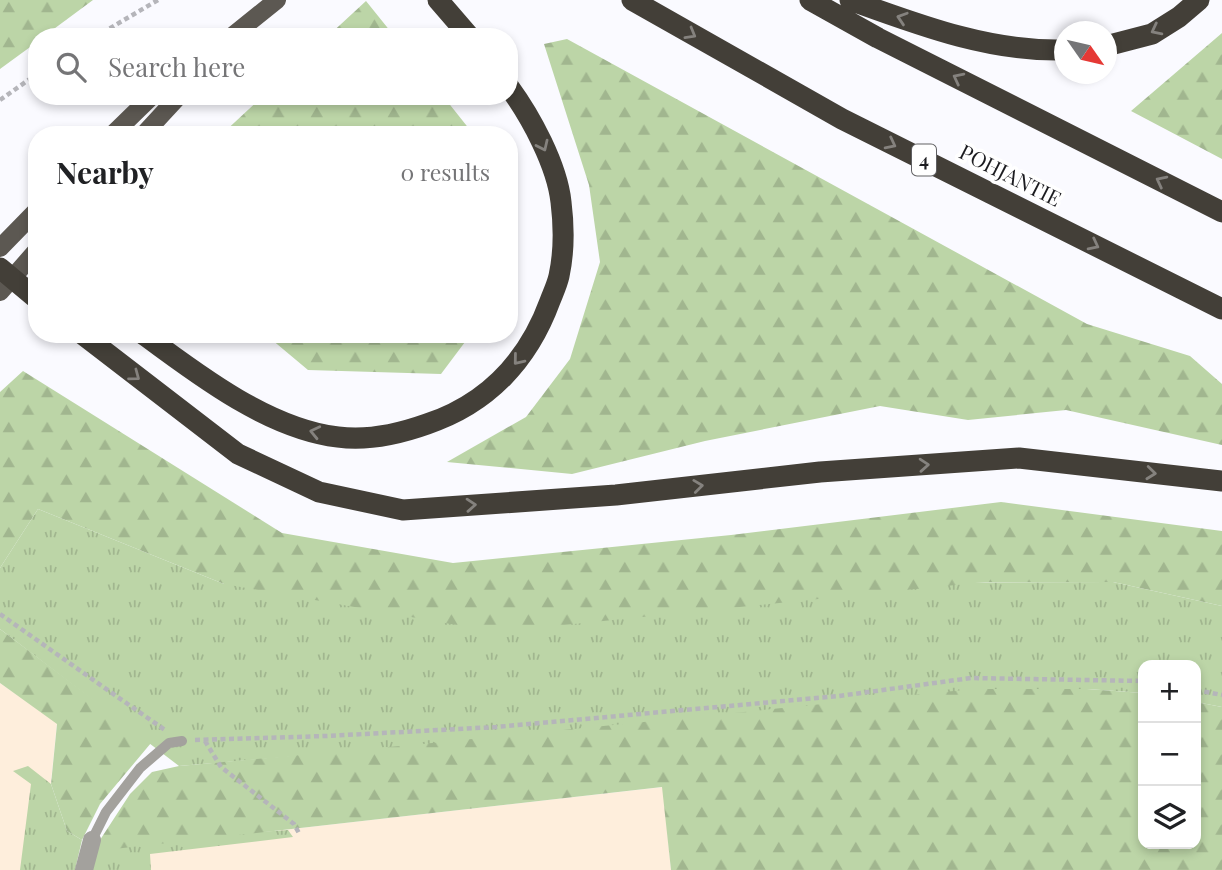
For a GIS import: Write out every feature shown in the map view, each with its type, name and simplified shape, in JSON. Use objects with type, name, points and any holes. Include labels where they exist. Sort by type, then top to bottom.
[{"type":"highway","points":[[438,0],[462,28]]},
{"type":"highway","name":"POHJANTIE","points":[[632,0],[842,119],[1222,309]]},
{"type":"highway","points":[[810,0],[878,38],[1222,212]]},
{"type":"highway","points":[[850,0],[976,41],[1054,50]]},
{"type":"highway","points":[[1117,43],[1152,33],[1179,17],[1199,0]]},
{"type":"highway","points":[[156,343],[247,405],[306,431],[339,438],[370,438],[402,433],[447,418],[479,398],[524,355],[536,334],[559,277],[563,240],[561,201],[554,169],[518,102]]},
{"type":"highway","points":[[4,279],[28,294]]},
{"type":"highway","points":[[94,343],[238,454],[318,492],[403,510],[616,495],[820,472],[1019,458],[1222,481]]},
{"type":"main road","points":[[243,28],[277,0]]},
{"type":"main road","points":[[121,126],[143,105]]},
{"type":"main road","points":[[151,126],[171,105]]},
{"type":"main road","points":[[0,248],[28,219]]},
{"type":"main road","points":[[4,279],[28,258]]},
{"type":"street","points":[[84,870],[92,840]]},
{"type":"lane","points":[[92,840],[106,812],[140,768],[169,743],[182,741]]},
{"type":"path","points":[[111,28],[158,0]]},
{"type":"path","points":[[0,100],[28,80]]},
{"type":"path","points":[[0,614],[182,741],[496,727],[839,696],[971,678],[1138,681]]},
{"type":"path","points":[[1201,691],[1222,695]]},
{"type":"path","points":[[204,740],[221,767],[294,824],[300,835]]},
{"type":"shaded area","points":[[0,683],[57,723],[42,870],[0,870]]},
{"type":"shaded area","points":[[663,787],[671,870],[112,870],[114,849]]},
{"type":"green space","points":[[0,0],[93,0],[55,28],[28,28],[28,49],[0,69]]},
{"type":"green space","points":[[366,1],[388,28],[337,28]]},
{"type":"green space","points":[[1222,33],[1222,159],[1131,111]]},
{"type":"green space","points":[[567,39],[1087,324],[1190,356],[1222,384],[1222,445],[1066,410],[968,420],[880,406],[705,441],[572,474],[447,462],[526,417],[570,359],[600,262],[589,185],[544,44]]},
{"type":"green space","points":[[253,105],[450,105],[467,126],[231,126]]},
{"type":"green space","points":[[276,343],[464,343],[441,374],[308,370]]},
{"type":"green space","points":[[23,371],[282,533],[453,563],[731,535],[1001,502],[1222,531],[1222,606],[1113,582],[985,582],[496,632],[224,584],[38,509],[0,568],[0,392]]},
{"type":"green space","points":[[38,509],[224,584],[1113,582],[1222,606],[1222,707],[1201,703],[1201,660],[1138,660],[1138,693],[1087,689],[179,766],[0,629],[0,568]]},
{"type":"green space","points":[[0,629],[151,743],[100,804],[82,840],[67,831],[51,784],[57,724],[0,683]]},
{"type":"green space","points":[[974,689],[1087,689],[1138,693],[1138,849],[1201,849],[1201,703],[1222,707],[1222,870],[671,870],[662,787],[114,849],[98,843],[130,794],[152,772],[179,766]]},
{"type":"green space","points":[[28,766],[51,784],[67,831],[82,840],[75,870],[20,870],[31,784],[13,771]]},
{"type":"green space","points":[[288,830],[293,837],[150,854],[151,870],[91,870],[98,843]]}]
